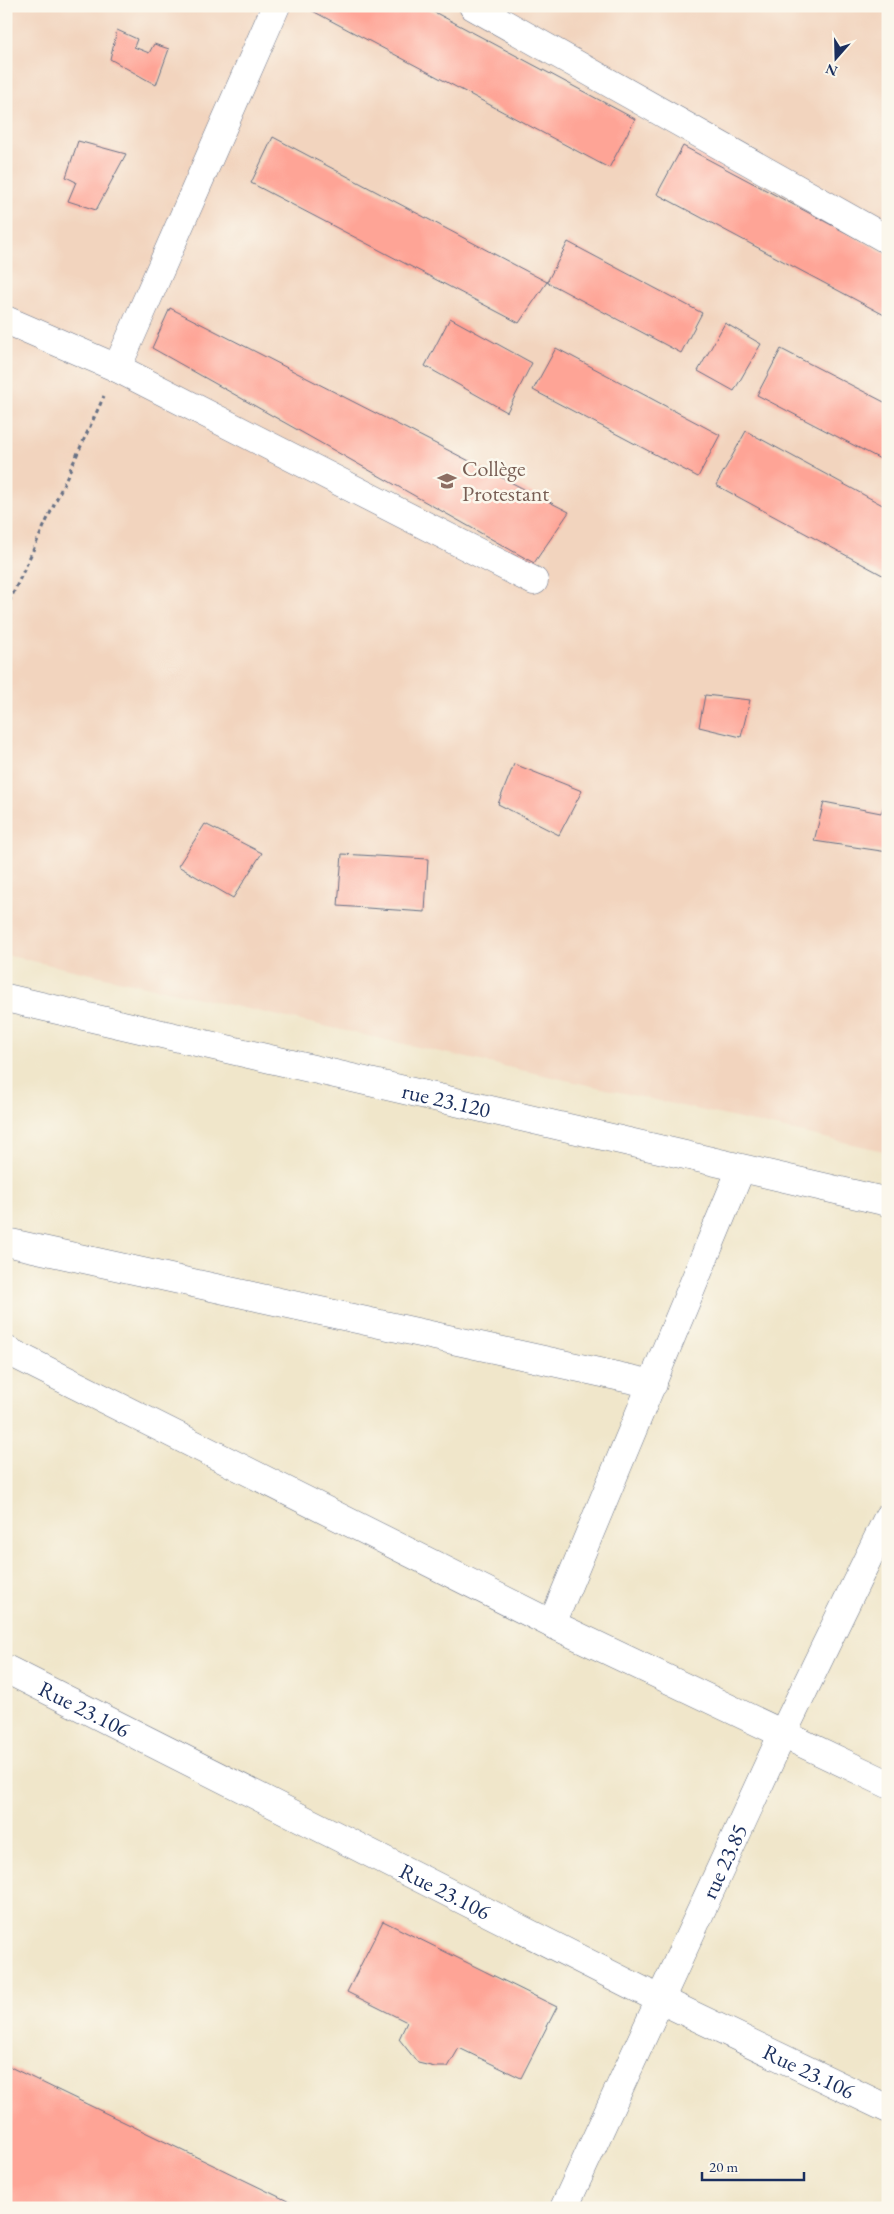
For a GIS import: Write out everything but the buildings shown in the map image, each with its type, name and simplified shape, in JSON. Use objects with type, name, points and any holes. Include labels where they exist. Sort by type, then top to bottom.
[{"type":"street","points":[[117,368],[276,6]]},
{"type":"street","points":[[472,6],[888,240]]},
{"type":"street","points":[[6,320],[117,368],[534,581]]},
{"type":"street","name":"rue 23.120","points":[[6,998],[888,1202]]},
{"type":"street","points":[[552,1624],[653,1384],[740,1168]]},
{"type":"street","points":[[6,1242],[653,1384]]},
{"type":"street","points":[[6,1350],[552,1624],[888,1784]]},
{"type":"street","name":"rue 23.85","points":[[564,2208],[783,1733],[888,1516]]},
{"type":"street","name":"Rue 23.106","points":[[6,1669],[661,2000],[888,2109]]},
{"type":"path","points":[[6,609],[117,368]]},
{"type":"shaded area","name":"Collège Protestant","points":[[6,6],[888,6],[888,1152],[6,955]]},
{"type":"place","name":"Collège Protestant","points":[[447,481]]}]
